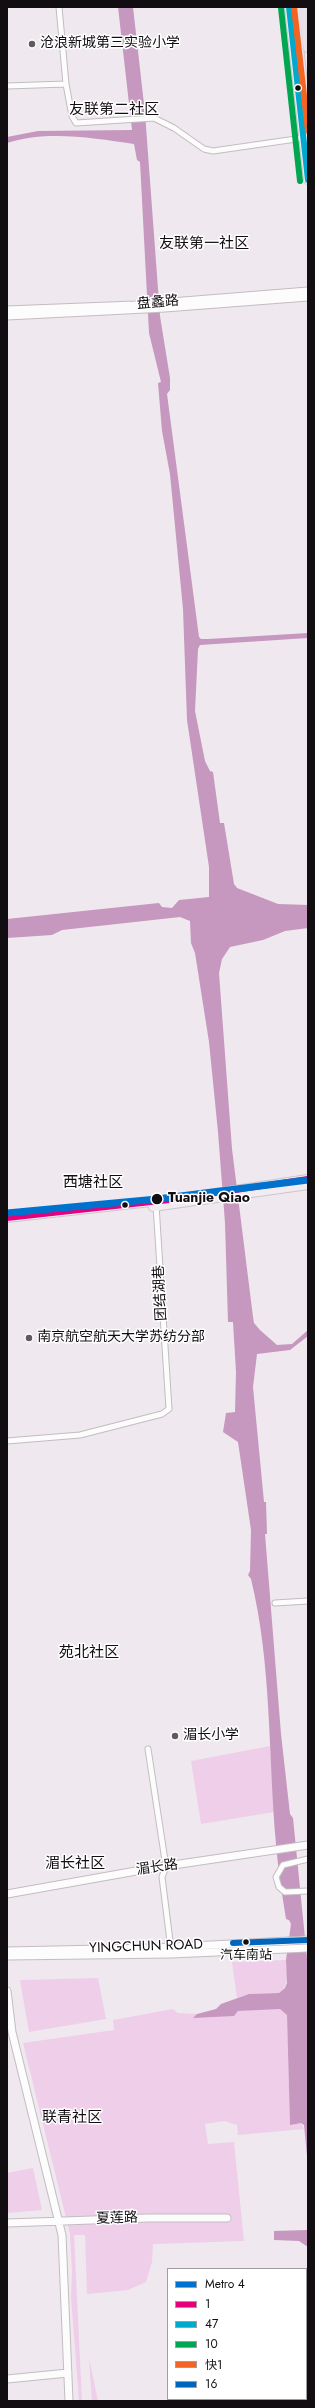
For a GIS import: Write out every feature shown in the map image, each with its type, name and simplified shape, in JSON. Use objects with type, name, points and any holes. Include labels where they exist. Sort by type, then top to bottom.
[{"type":"highway","points":[[294,7],[306,135]]},
{"type":"highway","points":[[303,7],[308,48]]},
{"type":"main road","points":[[289,7],[306,135],[308,180]]},
{"type":"main road","name":"盘蠡路","points":[[165,306],[206,298],[308,291]]},
{"type":"main road","name":"盘蠡路","points":[[7,316],[308,297]]},
{"type":"main road","name":"盘蠡路","points":[[7,310],[134,308]]},
{"type":"main road","points":[[240,1193],[308,1179]]},
{"type":"main road","points":[[7,1224],[308,1185]]},
{"type":"main road","points":[[7,1218],[156,1204]]},
{"type":"main road","name":"湄长路","points":[[7,1894],[308,1845]]},
{"type":"main road","name":"YINGCHUN ROAD","points":[[7,1951],[308,1944]]},
{"type":"main road","name":"YINGCHUN ROAD","points":[[7,1956],[171,1954],[285,1945]]},
{"type":"main road","points":[[7,1991],[12,2032],[62,2235],[65,2271],[70,2401]]},
{"type":"main road","name":"夏莲路","points":[[7,2223],[227,2218]]},
{"type":"main road","points":[[7,2379],[68,2373]]},
{"type":"street","points":[[59,7],[66,84],[72,116],[76,123],[149,117],[163,121],[204,148],[213,151],[306,135]]},
{"type":"street","points":[[7,86],[66,84]]},
{"type":"street","name":"团结湖巷","points":[[7,1441],[80,1434],[162,1414],[168,1409],[156,1204]]},
{"type":"street","points":[[274,1603],[308,1601]]},
{"type":"street","points":[[148,1748],[166,1867],[162,1877],[171,1954]]},
{"type":"street","points":[[308,1859],[283,1865],[276,1874],[276,1881],[285,1892],[296,1893],[308,1891]]},
{"type":"shaded area","points":[[118,7],[133,7],[145,113],[160,316],[170,378],[170,390],[167,394],[199,637],[201,639],[208,639],[308,633],[308,638],[200,645],[198,649],[195,711],[205,761],[210,771],[213,772],[220,823],[224,823],[234,884],[237,888],[278,904],[308,905],[308,928],[285,931],[263,940],[230,947],[222,959],[219,973],[232,1149],[254,1323],[277,1345],[292,1344],[308,1330],[308,1336],[290,1350],[257,1354],[253,1387],[264,1502],[266,1502],[267,1534],[265,1534],[281,1734],[290,1814],[293,1818],[308,1968],[308,2166],[304,2125],[301,2123],[290,2125],[287,2015],[280,2009],[238,2011],[234,2016],[193,2018],[197,2014],[216,2009],[221,2004],[249,1994],[279,1993],[285,1988],[287,1983],[286,1960],[291,1924],[289,1920],[286,1919],[277,1853],[263,1644],[258,1611],[251,1579],[248,1575],[250,1571],[251,1530],[238,1442],[223,1432],[226,1413],[235,1412],[236,1372],[233,1322],[228,1322],[225,1223],[209,1042],[195,953],[191,943],[190,921],[180,917],[62,930],[52,935],[7,938],[7,919],[159,903],[162,907],[172,908],[179,900],[209,897],[209,867],[187,720],[183,609],[170,474],[162,431],[158,383],[161,382],[149,333],[140,162],[137,160],[134,144],[70,136],[38,137],[7,143],[7,137],[38,131],[132,130]]},
{"type":"shaded area","points":[[270,1746],[274,1812],[201,1824],[191,1761]]},
{"type":"shaded area","points":[[286,1960],[286,1983],[285,1987],[279,1993],[249,1994],[237,1998],[232,1962]]},
{"type":"shaded area","points":[[98,1978],[106,2019],[29,2032],[20,1980]]},
{"type":"shaded area","points":[[280,2008],[287,2015],[290,2124],[301,2123],[304,2129],[238,2135],[237,2125],[224,2121],[205,2124],[208,2144],[234,2142],[244,2241],[153,2244],[152,2262],[146,2282],[128,2290],[87,2294],[85,2235],[74,2235],[82,2401],[79,2401],[71,2297],[72,2271],[70,2234],[23,2043],[114,2030],[113,2020],[173,2009],[178,2013],[233,2016],[238,2011]]},
{"type":"shaded area","points":[[33,2168],[42,2210],[7,2213],[7,2173]]},
{"type":"shaded area","points":[[308,2230],[308,2247],[299,2241],[274,2240],[274,2231]]},
{"type":"shaded area","points":[[89,2358],[98,2401],[92,2401]]},
{"type":"metro line","name":"4","points":[[7,1213],[157,1199],[308,1180]]},
{"type":"transit line","name":"47","points":[[289,7],[308,180]]},
{"type":"transit line","name":"快1","points":[[294,7],[308,131]]},
{"type":"transit line","name":"10","points":[[281,8],[300,181]]},
{"type":"transit line","name":"1","points":[[7,1218],[169,1200],[308,1179]]},
{"type":"transit line","name":"16","points":[[233,1943],[308,1940]]},
{"type":"place","name":"沧浪新城第三实验小学","points":[[32,44]]},
{"type":"place","name":"Tuanjie Qiao","points":[[157,1199]]},
{"type":"place","name":"南京航空航天大学苏纺分部","points":[[29,1338]]},
{"type":"place","name":"湄长小学","points":[[175,1736]]},
{"type":"place","name":"汽车南站","points":[[246,1942]]},
{"type":"district","name":"友联第二社区","points":[[114,110]]},
{"type":"district","name":"友联第一社区","points":[[204,244]]},
{"type":"district","name":"西塘社区","points":[[93,1183]]},
{"type":"district","name":"苑北社区","points":[[89,1653]]},
{"type":"district","name":"湄长社区","points":[[75,1864]]},
{"type":"district","name":"联青社区","points":[[72,2118]]}]
